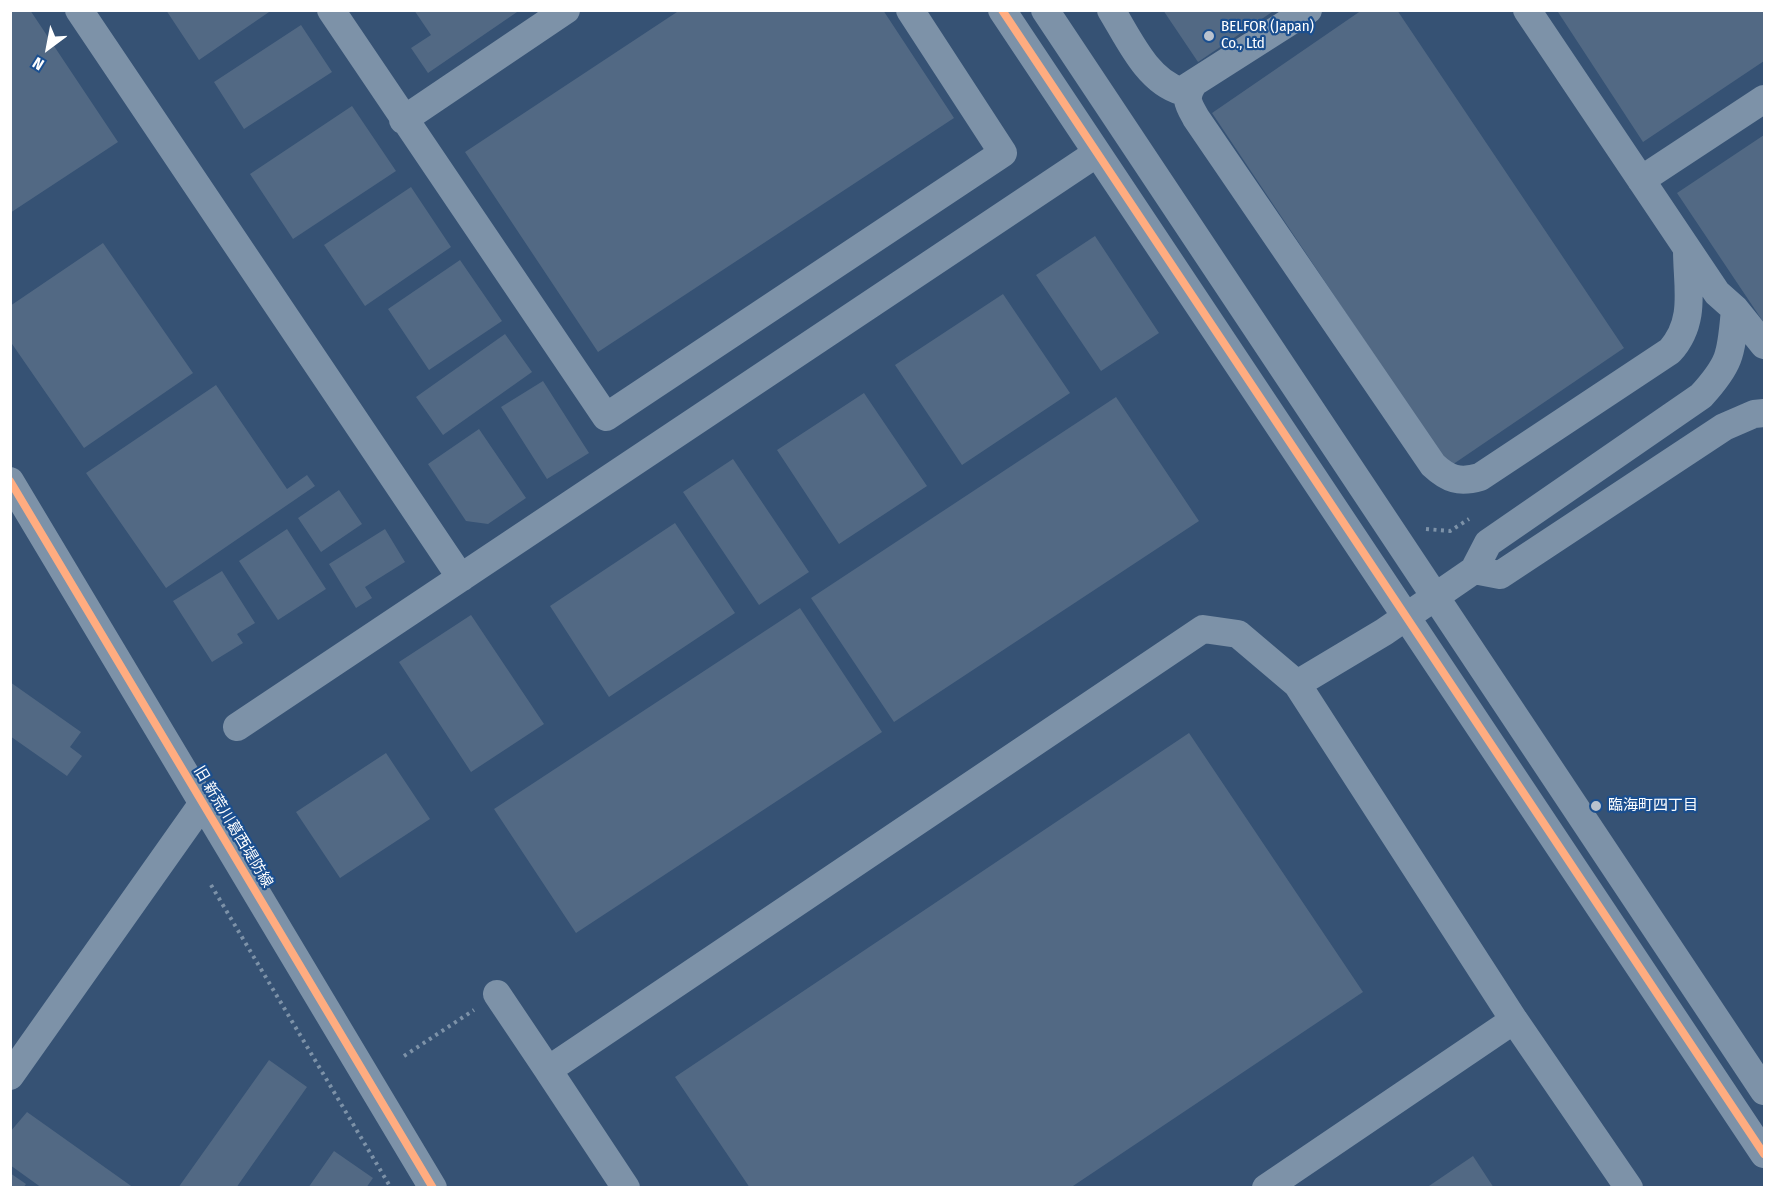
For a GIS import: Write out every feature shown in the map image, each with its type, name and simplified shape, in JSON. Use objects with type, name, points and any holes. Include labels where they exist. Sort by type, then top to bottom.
[{"type":"street","points":[[79,10],[461,578]]},
{"type":"street","points":[[331,10],[403,120],[606,417],[1004,153],[910,10]]},
{"type":"street","points":[[403,120],[566,10]]},
{"type":"street","points":[[1002,10],[1764,1154]]},
{"type":"street","points":[[1045,10],[1764,1091]]},
{"type":"street","points":[[1111,10],[1155,77],[1167,87],[1181,91],[1308,10]]},
{"type":"street","points":[[1527,10],[1717,293],[1735,309],[1764,345]]},
{"type":"street","points":[[1192,86],[1187,95],[1187,101],[1196,118],[1363,367],[1433,465],[1447,478],[1467,480],[1480,477],[1670,351],[1677,344],[1690,311],[1687,298],[1687,250]]},
{"type":"street","points":[[1641,180],[1764,99]]},
{"type":"street","points":[[237,728],[1097,153]]},
{"type":"street","points":[[1297,684],[1406,617],[1474,570],[1488,543],[1701,396],[1722,372],[1731,354],[1735,309]]},
{"type":"street","points":[[1474,570],[1500,575],[1724,427],[1754,414],[1764,413]]},
{"type":"street","name":"旧 新荒川葛西堤防線","points":[[10,481],[433,1188]]},
{"type":"street","points":[[548,1070],[1203,629],[1238,634],[1297,684],[1514,1020],[1629,1188]]},
{"type":"street","points":[[10,1076],[202,803]]},
{"type":"street","points":[[497,994],[626,1188]]},
{"type":"street","points":[[1266,1188],[1514,1020]]},
{"type":"path","points":[[211,885],[391,1188]]},
{"type":"path","points":[[404,1056],[497,994]]},
{"type":"building","points":[[10,10],[30,10],[118,142],[10,213]]},
{"type":"building","points":[[166,10],[272,10],[199,60]]},
{"type":"building","points":[[414,10],[520,10],[428,73],[411,48],[431,35]]},
{"type":"building","points":[[680,10],[883,10],[954,118],[598,352],[465,152]]},
{"type":"building","name":"BELFOR (Japan) Co., Ltd","points":[[1163,10],[1275,10],[1198,62]]},
{"type":"building","points":[[1362,10],[1397,10],[1624,348],[1449,467],[1212,113]]},
{"type":"building","points":[[1560,10],[1764,10],[1764,61],[1643,142],[1558,12]]},
{"type":"building","points":[[301,25],[332,72],[244,129],[214,82]]},
{"type":"building","points":[[352,106],[396,171],[293,239],[250,174]]},
{"type":"building","points":[[1764,135],[1764,323],[1677,193]]},
{"type":"building","points":[[411,187],[451,247],[365,306],[324,245]]},
{"type":"building","points":[[1095,236],[1159,333],[1101,371],[1036,275]]},
{"type":"building","points":[[103,243],[193,373],[84,448],[10,341],[10,306]]},
{"type":"building","points":[[460,260],[502,321],[429,370],[388,309]]},
{"type":"building","points":[[1003,294],[1070,393],[962,465],[895,365]]},
{"type":"building","points":[[505,334],[532,372],[443,435],[416,397]]},
{"type":"building","points":[[543,381],[589,453],[547,479],[501,407]]},
{"type":"building","points":[[216,385],[287,489],[307,475],[315,486],[166,588],[86,473]]},
{"type":"building","points":[[864,393],[927,486],[839,544],[777,450]]},
{"type":"building","points":[[1116,397],[1199,521],[894,722],[811,598]]},
{"type":"building","points":[[479,429],[526,498],[488,524],[466,521],[428,464]]},
{"type":"building","points":[[733,459],[809,572],[759,605],[683,492]]},
{"type":"building","points":[[339,490],[362,524],[321,552],[298,518]]},
{"type":"building","points":[[675,523],[735,613],[609,697],[550,606]]},
{"type":"building","points":[[287,529],[326,589],[278,620],[239,561]]},
{"type":"building","points":[[385,529],[405,562],[365,587],[372,598],[356,608],[329,564]]},
{"type":"building","points":[[222,571],[255,623],[237,634],[243,643],[212,662],[173,601]]},
{"type":"building","points":[[800,608],[882,732],[576,933],[494,809]]},
{"type":"building","points":[[471,615],[544,724],[471,772],[399,662]]},
{"type":"building","points":[[10,682],[81,732],[70,747],[82,756],[67,776],[10,736]]},
{"type":"building","points":[[1189,733],[1363,992],[1070,1188],[750,1188],[675,1077]]},
{"type":"building","points":[[386,753],[430,819],[340,878],[296,812]]},
{"type":"building","points":[[269,1060],[307,1087],[236,1188],[178,1188]]},
{"type":"building","points":[[27,1112],[134,1188],[42,1188],[10,1165],[10,1132]]},
{"type":"building","points":[[334,1151],[373,1178],[366,1188],[308,1188]]},
{"type":"building","points":[[1473,1156],[1494,1188],[1426,1188]]},
{"type":"building","points":[[10,1173],[26,1184],[23,1188],[10,1188]]},
{"type":"cycle path","points":[[1002,10],[1764,1154]]},
{"type":"cycle path","points":[[10,481],[433,1188]]},
{"type":"place","name":"BELFOR (Japan) Co., Ltd","points":[[1209,36]]},
{"type":"place","name":"臨海町四丁目","points":[[1596,806]]}]
